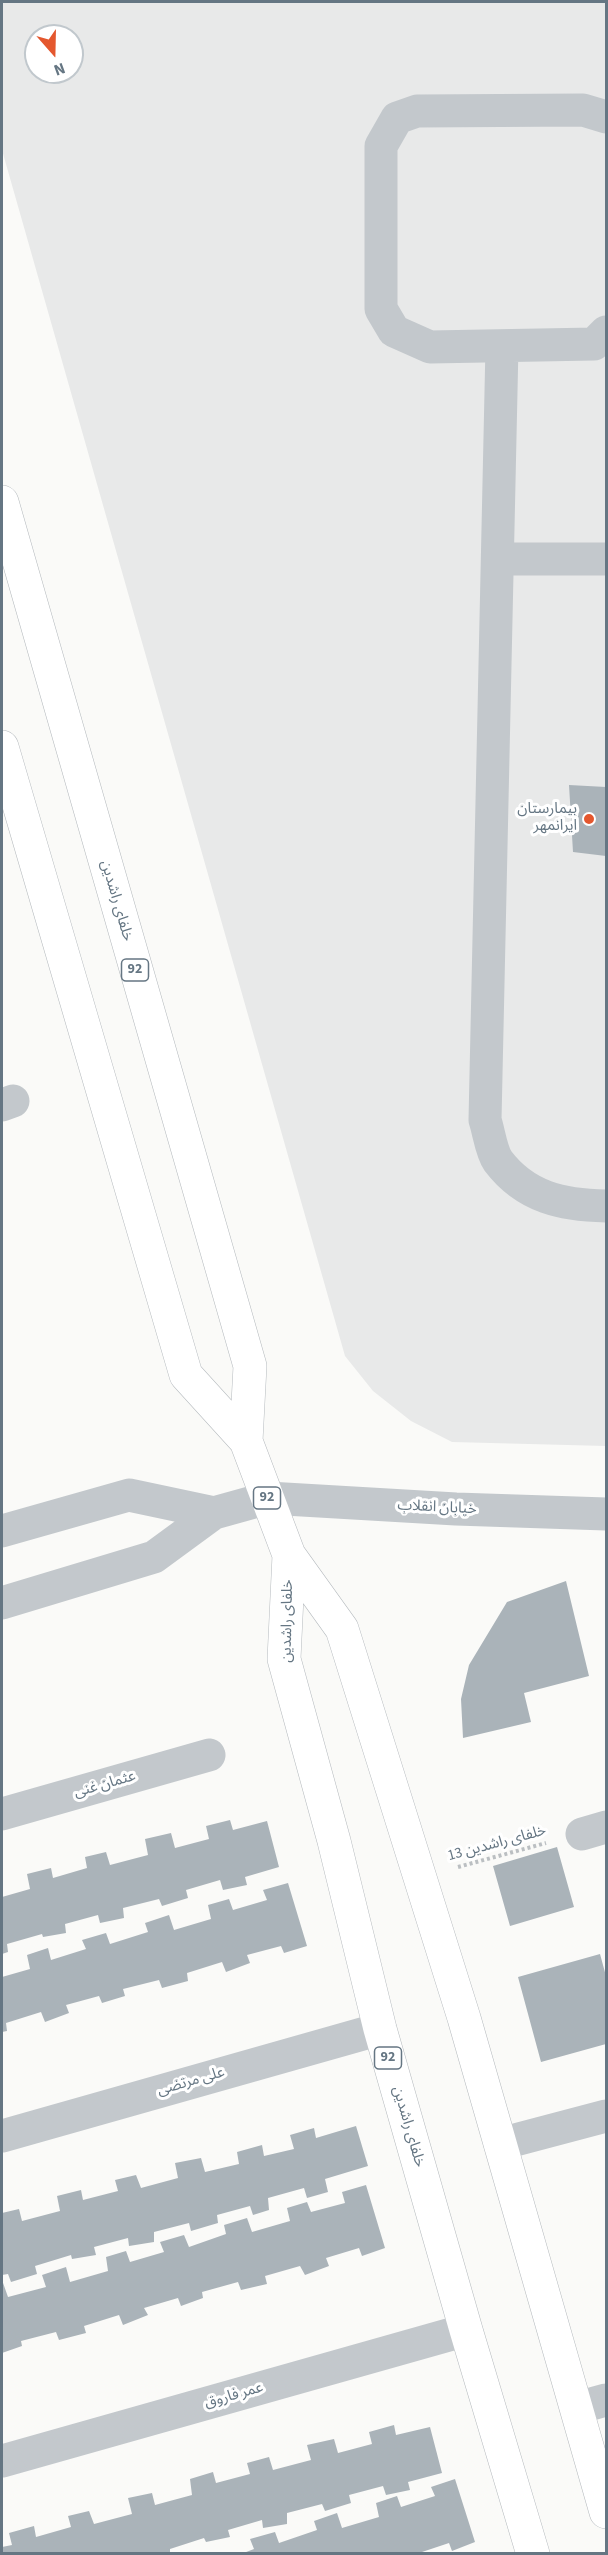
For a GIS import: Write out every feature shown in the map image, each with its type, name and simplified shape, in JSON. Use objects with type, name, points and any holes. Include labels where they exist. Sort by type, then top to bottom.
[{"type":"main road","name":"خلفای راشدین","points":[[2,502],[250,1366],[246,1441]]},
{"type":"main road","name":"خلفای راشدین","points":[[2,747],[186,1375],[246,1441],[289,1555],[342,1629],[464,2018],[500,2144],[592,2404],[606,2512]]},
{"type":"main road","name":"خلفای راشدین","points":[[289,1555],[284,1659],[334,1841],[380,2029],[466,2330],[533,2553]]},
{"type":"street","points":[[606,117],[583,110],[417,111],[397,118],[381,146],[381,309],[394,332],[430,347],[594,344],[606,332]]},
{"type":"street","points":[[502,346],[485,1120],[497,1159],[529,1191],[573,1205],[606,1206]]},
{"type":"street","points":[[498,559],[606,559]]},
{"type":"street","points":[[2,1531],[129,1495],[214,1513]]},
{"type":"street","name":"خیابان انقلاب","points":[[214,1513],[268,1498],[456,1509],[606,1514]]},
{"type":"street","points":[[2,1603],[154,1557],[214,1513]]},
{"type":"street","name":"عثمان غنی","points":[[2,1814],[209,1755]]},
{"type":"street","name":"علی مرتضی","points":[[2,2136],[380,2029]]},
{"type":"street","points":[[500,2144],[606,2116]]},
{"type":"street","name":"عمر فاروق","points":[[2,2461],[466,2330]]},
{"type":"path","name":"خلفای راشدین 13","points":[[419,1878],[594,1830]]},
{"type":"shaded area","points":[[2,2],[606,2],[606,1446],[452,1442],[411,1421],[373,1391],[345,1356],[2,150]]},
{"type":"building","name":"بیمارستان ایرانمهر","points":[[569,785],[606,787],[606,856],[573,852]]},
{"type":"building","points":[[566,1581],[589,1676],[524,1693],[531,1722],[463,1738],[461,1699],[469,1665],[507,1602]]},
{"type":"building","points":[[230,1820],[233,1830],[267,1821],[279,1867],[245,1877],[247,1885],[223,1890],[220,1880],[186,1890],[188,1898],[162,1906],[159,1899],[123,1908],[124,1918],[100,1923],[98,1915],[65,1924],[66,1933],[43,1937],[42,1934],[7,1944],[8,1952],[2,1954],[2,1897],[30,1889],[27,1874],[51,1868],[53,1878],[87,1868],[85,1857],[106,1852],[110,1865],[148,1855],[145,1839],[171,1833],[175,1848],[209,1839],[206,1826]]},
{"type":"building","points":[[557,1847],[574,1907],[510,1926],[493,1866]]},
{"type":"building","points":[[288,1883],[307,1946],[284,1953],[281,1946],[247,1955],[250,1963],[226,1972],[222,1962],[187,1973],[188,1981],[162,1988],[159,1980],[123,1989],[125,1996],[102,2003],[99,1996],[66,2005],[69,2013],[45,2022],[41,2012],[6,2023],[7,2031],[2,2032],[2,1977],[30,1969],[27,1955],[48,1948],[51,1960],[86,1949],[82,1940],[106,1933],[110,1944],[148,1932],[145,1923],[169,1915],[174,1930],[211,1919],[208,1905],[229,1899],[233,1910],[267,1900],[263,1890]]},
{"type":"building","points":[[600,1954],[606,1976],[606,2044],[541,2062],[518,1977]]},
{"type":"building","points":[[356,2126],[368,2166],[325,2179],[328,2192],[307,2198],[304,2188],[268,2198],[269,2210],[253,2215],[250,2206],[217,2215],[218,2223],[191,2231],[189,2223],[154,2232],[154,2242],[129,2246],[128,2238],[94,2247],[96,2255],[72,2259],[71,2255],[35,2266],[37,2274],[11,2282],[8,2274],[2,2275],[2,2213],[19,2209],[22,2221],[60,2211],[57,2196],[81,2190],[83,2200],[118,2191],[115,2180],[136,2175],[141,2188],[178,2178],[175,2163],[201,2158],[205,2172],[239,2164],[237,2152],[262,2145],[264,2156],[294,2149],[290,2135],[314,2128],[316,2138]]},
{"type":"building","points":[[366,2185],[385,2248],[362,2256],[359,2248],[326,2258],[329,2266],[305,2275],[300,2266],[265,2276],[267,2284],[241,2290],[238,2282],[202,2292],[203,2298],[181,2306],[178,2298],[144,2308],[148,2315],[123,2325],[119,2315],[84,2326],[86,2333],[59,2340],[56,2332],[21,2341],[22,2346],[2,2353],[2,2280],[8,2297],[46,2287],[42,2275],[66,2267],[70,2282],[108,2271],[106,2257],[126,2251],[130,2262],[164,2252],[160,2242],[184,2235],[189,2247],[226,2234],[224,2225],[247,2218],[252,2232],[290,2221],[287,2208],[307,2202],[311,2212],[345,2203],[342,2192]]},
{"type":"building","points":[[394,2425],[396,2435],[430,2427],[442,2473],[408,2482],[410,2490],[386,2495],[383,2486],[349,2495],[351,2503],[325,2511],[322,2504],[287,2513],[287,2524],[263,2528],[262,2520],[228,2530],[230,2537],[206,2542],[204,2538],[170,2549],[170,2554],[2,2554],[2,2547],[12,2545],[9,2533],[34,2526],[36,2537],[71,2527],[68,2516],[89,2511],[94,2524],[132,2514],[128,2498],[152,2493],[155,2505],[192,2495],[190,2479],[213,2472],[216,2483],[250,2474],[247,2463],[269,2457],[273,2470],[311,2460],[307,2445],[334,2439],[338,2453],[372,2444],[369,2432]]},
{"type":"building","points":[[455,2479],[475,2542],[452,2551],[449,2543],[416,2554],[241,2554],[254,2549],[250,2539],[275,2532],[279,2543],[317,2530],[314,2521],[337,2513],[342,2528],[379,2517],[376,2503],[397,2496],[401,2507],[435,2496],[431,2487]]},
{"type":"place","name":"بیمارستان ایرانمهر","points":[[589,819]]}]
